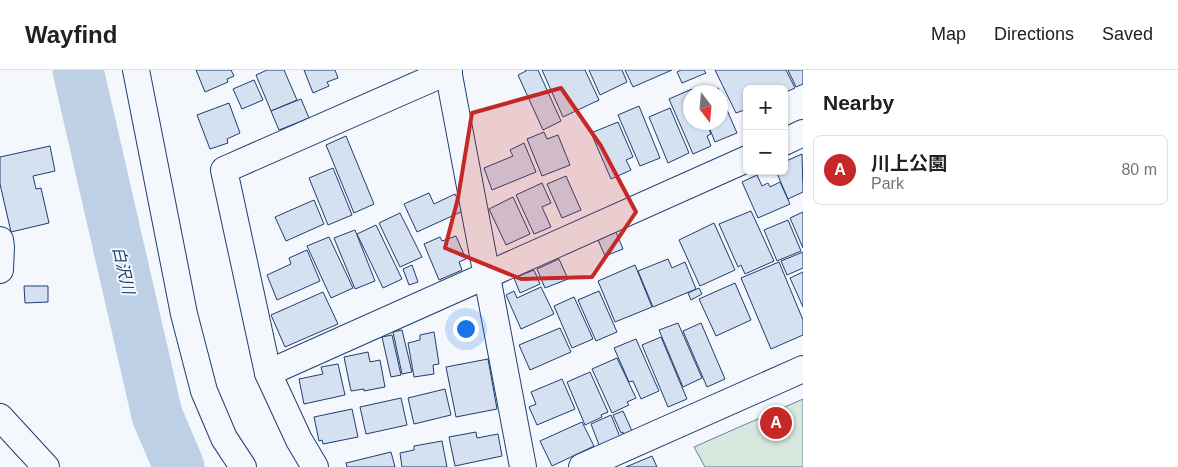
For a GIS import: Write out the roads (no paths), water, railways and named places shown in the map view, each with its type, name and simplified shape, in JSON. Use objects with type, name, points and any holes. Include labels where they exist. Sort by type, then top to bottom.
[{"type":"street","points":[[136,70],[184,314],[204,390],[224,438],[243,467]]},
{"type":"street","points":[[315,467],[268,373],[224,170],[449,71],[523,467]]},
{"type":"street","points":[[788,140],[803,134]]},
{"type":"street","points":[[268,373],[743,161]]},
{"type":"street","points":[[0,240],[0,270]]},
{"type":"street","points":[[582,467],[803,369]]},
{"type":"street","points":[[0,417],[46,467]]},
{"type":"waterway","name":"白沢川","points":[[78,70],[157,415],[179,467]]},
{"type":"place","name":"川上公園","points":[[776,423]]}]
